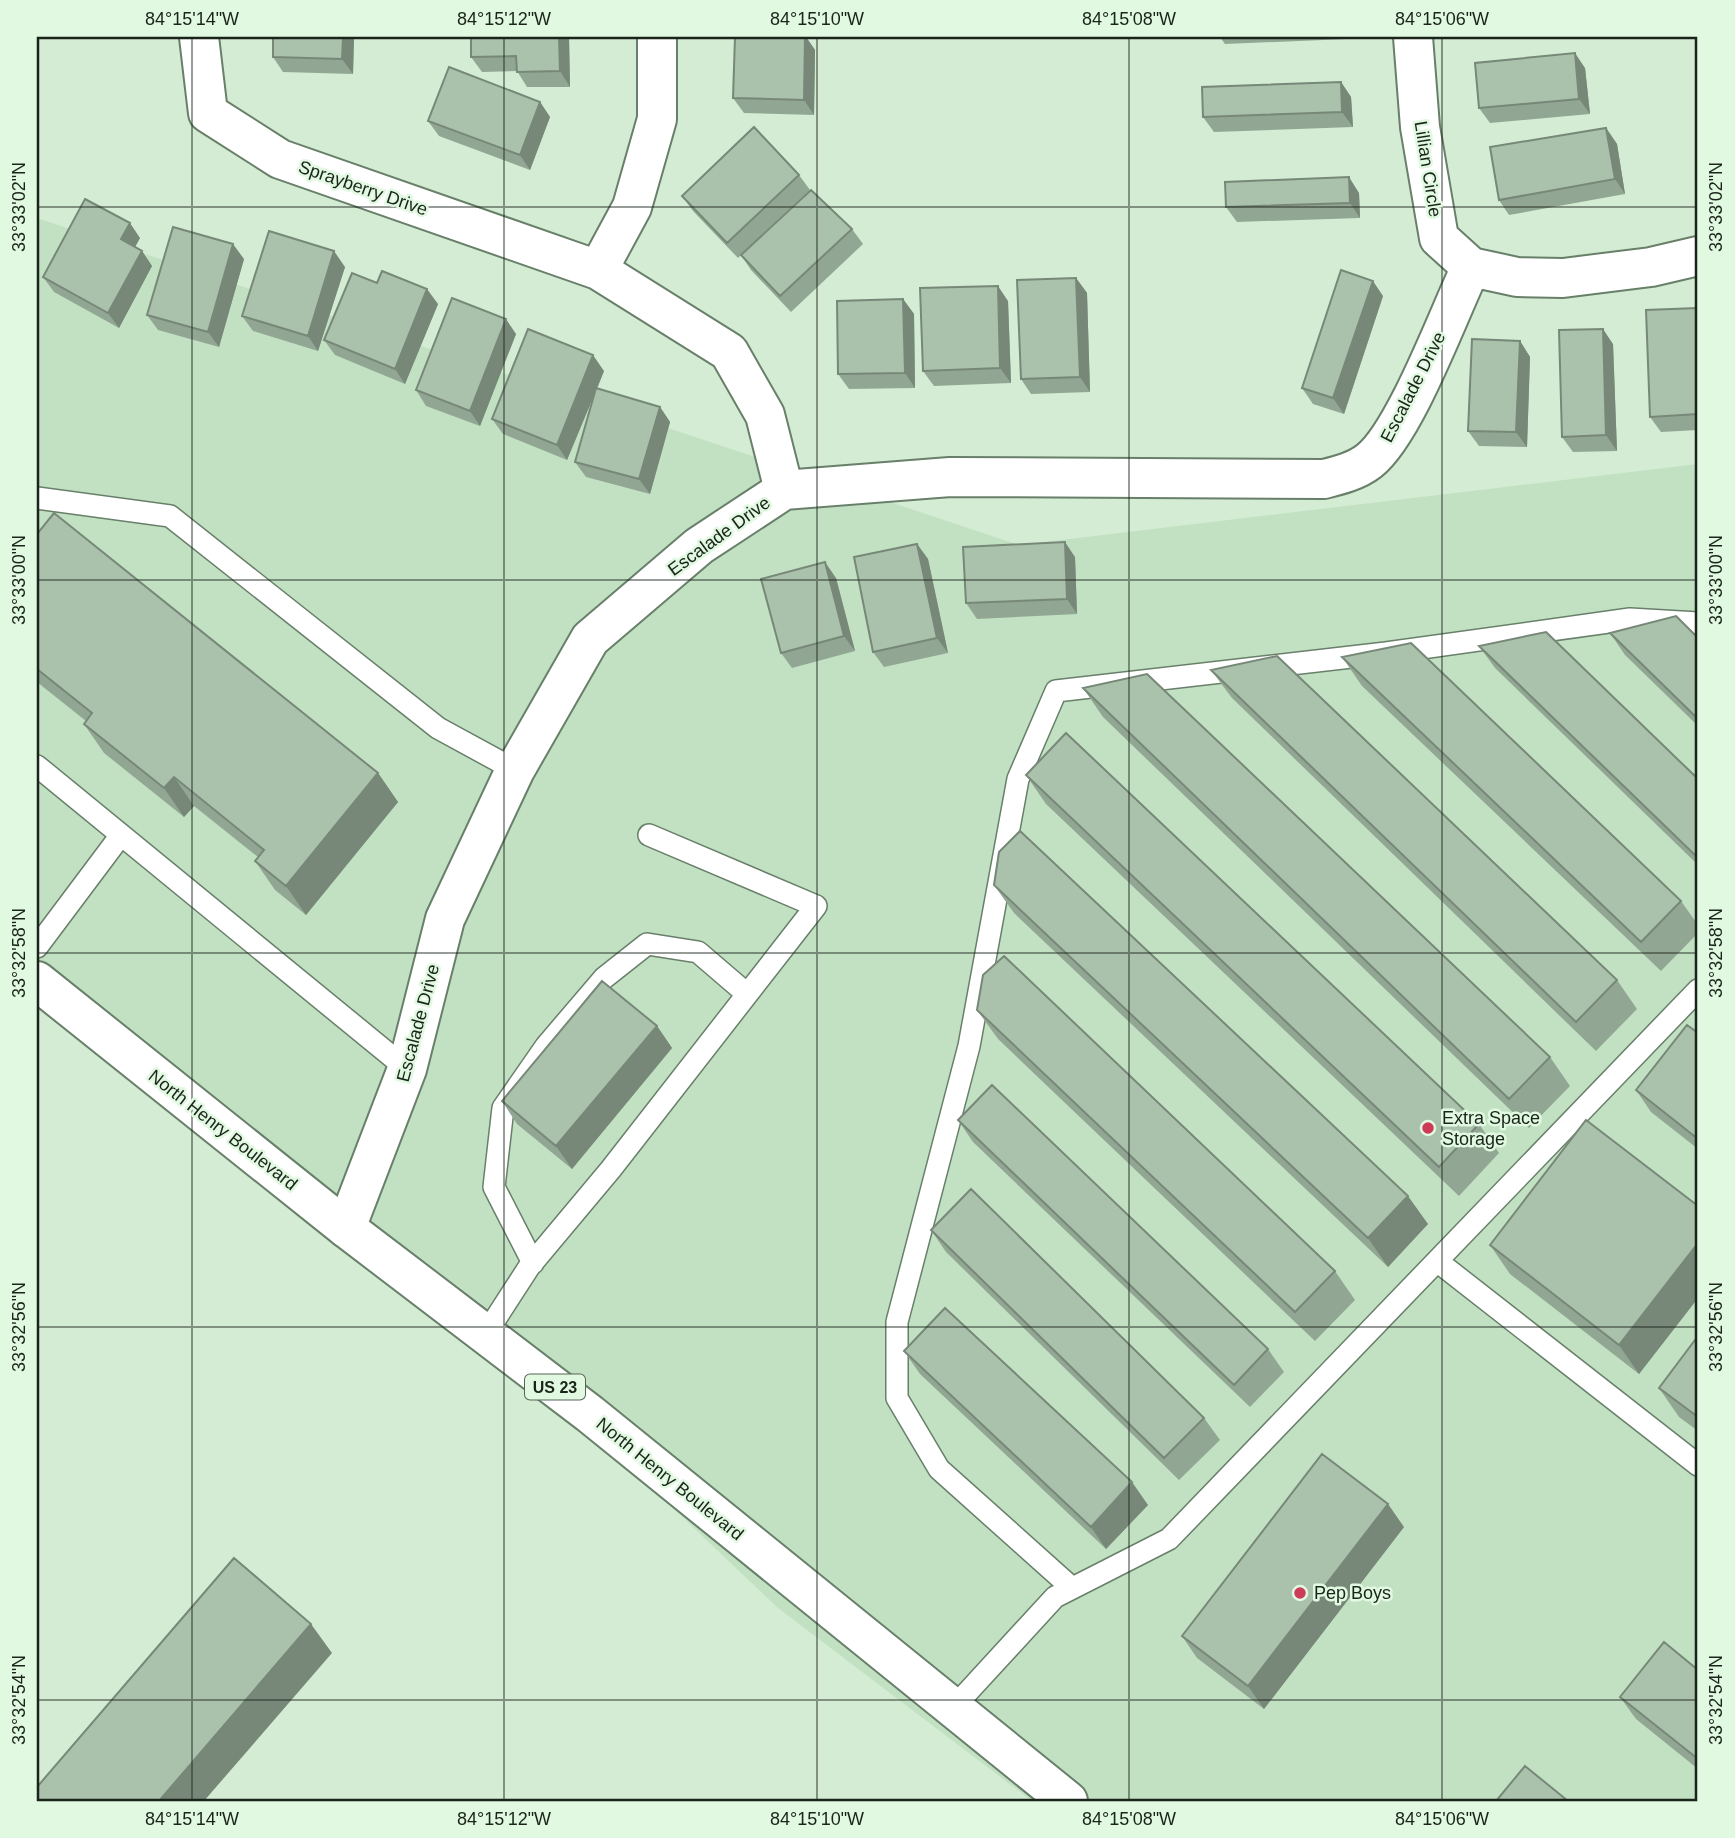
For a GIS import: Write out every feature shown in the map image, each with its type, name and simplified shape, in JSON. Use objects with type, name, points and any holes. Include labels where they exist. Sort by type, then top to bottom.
[{"type":"main road","name":"Sprayberry Drive","points":[[199,37],[208,113],[280,159],[598,270],[729,352],[765,415],[784,490]]},
{"type":"main road","points":[[598,270],[632,207],[657,119],[657,37]]},
{"type":"main road","name":"Lillian Circle","points":[[1413,37],[1420,127],[1438,238],[1471,267],[1517,277],[1563,278],[1651,267],[1698,256]]},
{"type":"main road","name":"Escalade Drive","points":[[346,1228],[407,1069],[445,919],[515,770],[590,639],[699,546],[784,490],[950,477],[1324,479],[1345,474],[1368,463],[1394,432],[1471,267]]},
{"type":"main road","name":"North Henry Boulevard","points":[[37,981],[346,1228],[590,1414],[1068,1801]]},
{"type":"lane","points":[[37,498],[170,516],[438,728],[515,770]]},
{"type":"lane","points":[[1072,1588],[939,1469],[897,1398],[897,1322],[970,1046],[1018,779],[1056,691],[1386,653],[1630,618],[1698,623]]},
{"type":"lane","points":[[37,765],[407,1069]]},
{"type":"lane","points":[[37,947],[121,835]]},
{"type":"lane","points":[[485,1335],[533,1263],[816,906],[649,835]]},
{"type":"lane","points":[[533,1263],[494,1188],[503,1108],[546,1046],[604,978],[647,944],[698,952],[747,994]]},
{"type":"lane","points":[[953,1708],[1055,1597],[1169,1539],[1698,990]]},
{"type":"lane","points":[[1437,1261],[1698,1465]]},
{"type":"shaded area","points":[[37,218],[1019,545],[1698,464],[1698,1801],[1032,1801],[778,1608],[461,1306],[37,1003]]},
{"type":"building","points":[[273,37],[343,37],[342,59],[273,57]]},
{"type":"building","points":[[471,37],[559,37],[560,71],[517,72],[516,56],[471,57]]},
{"type":"building","points":[[735,37],[805,37],[804,100],[733,98]]},
{"type":"building","points":[[1575,53],[1579,99],[1479,108],[1475,63]]},
{"type":"building","points":[[449,67],[540,102],[520,155],[428,121]]},
{"type":"building","points":[[1341,82],[1342,112],[1203,117],[1202,87]]},
{"type":"building","points":[[754,127],[799,175],[727,243],[682,196]]},
{"type":"building","points":[[1606,128],[1615,179],[1499,200],[1490,147]]},
{"type":"building","points":[[1349,177],[1350,203],[1226,207],[1225,182]]},
{"type":"building","points":[[811,190],[852,229],[780,296],[741,255]]},
{"type":"building","points":[[85,199],[130,223],[121,239],[142,251],[108,313],[43,277]]},
{"type":"building","points":[[173,227],[233,244],[208,332],[147,315]]},
{"type":"building","points":[[269,231],[334,251],[308,336],[242,316]]},
{"type":"building","points":[[1341,270],[1373,281],[1333,398],[1302,388]]},
{"type":"building","points":[[382,271],[427,289],[395,369],[324,340],[352,273],[377,283]]},
{"type":"building","points":[[1076,278],[1080,377],[1021,379],[1017,280]]},
{"type":"building","points":[[998,286],[1000,368],[923,371],[920,288]]},
{"type":"building","points":[[452,298],[506,319],[470,411],[416,390]]},
{"type":"building","points":[[903,299],[905,373],[838,374],[837,301]]},
{"type":"building","points":[[1697,308],[1698,414],[1650,417],[1646,310]]},
{"type":"building","points":[[528,329],[593,355],[557,445],[492,419]]},
{"type":"building","points":[[1603,329],[1606,435],[1562,437],[1559,330]]},
{"type":"building","points":[[1472,339],[1520,341],[1516,432],[1468,431]]},
{"type":"building","points":[[596,388],[660,407],[639,479],[575,462]]},
{"type":"building","points":[[54,513],[378,773],[286,886],[255,861],[264,850],[174,777],[164,788],[84,724],[92,713],[37,669],[37,534]]},
{"type":"building","points":[[1065,542],[1067,599],[966,603],[963,547]]},
{"type":"building","points":[[917,544],[937,638],[873,652],[854,557]]},
{"type":"building","points":[[825,562],[844,636],[781,653],[761,579]]},
{"type":"building","points":[[1676,616],[1698,638],[1698,719],[1610,633]]},
{"type":"building","points":[[1546,632],[1698,779],[1698,858],[1479,646]]},
{"type":"building","points":[[1411,643],[1681,901],[1641,942],[1342,657]]},
{"type":"building","points":[[1277,656],[1617,980],[1576,1022],[1211,670]]},
{"type":"building","points":[[1147,674],[1550,1057],[1509,1099],[1083,688]]},
{"type":"building","points":[[1066,733],[1479,1124],[1439,1167],[1026,775]]},
{"type":"building","points":[[1020,831],[1408,1196],[1368,1238],[994,885],[999,852]]},
{"type":"building","points":[[1004,956],[1335,1271],[1295,1312],[977,1010],[983,975]]},
{"type":"building","points":[[602,981],[657,1026],[556,1146],[502,1101]]},
{"type":"building","points":[[1687,1025],[1698,1033],[1698,1139],[1636,1090]]},
{"type":"building","points":[[992,1085],[1268,1349],[1234,1385],[958,1120]]},
{"type":"building","points":[[1586,1120],[1698,1206],[1698,1243],[1619,1345],[1490,1245]]},
{"type":"building","points":[[971,1189],[1204,1418],[1164,1458],[931,1230]]},
{"type":"building","points":[[945,1308],[1132,1482],[1091,1527],[904,1351]]},
{"type":"building","points":[[1698,1336],[1698,1417],[1659,1388]]},
{"type":"building","name":"Pep Boys","points":[[1322,1454],[1388,1504],[1248,1686],[1182,1636]]},
{"type":"building","points":[[234,1558],[311,1624],[159,1801],[37,1801],[37,1787]]},
{"type":"building","points":[[1664,1642],[1698,1670],[1698,1759],[1620,1697]]},
{"type":"building","points":[[1525,1766],[1568,1801],[1496,1801]]},
{"type":"place","name":"Extra Space Storage","points":[[1428,1128]]},
{"type":"place","name":"Pep Boys","points":[[1300,1593]]}]
